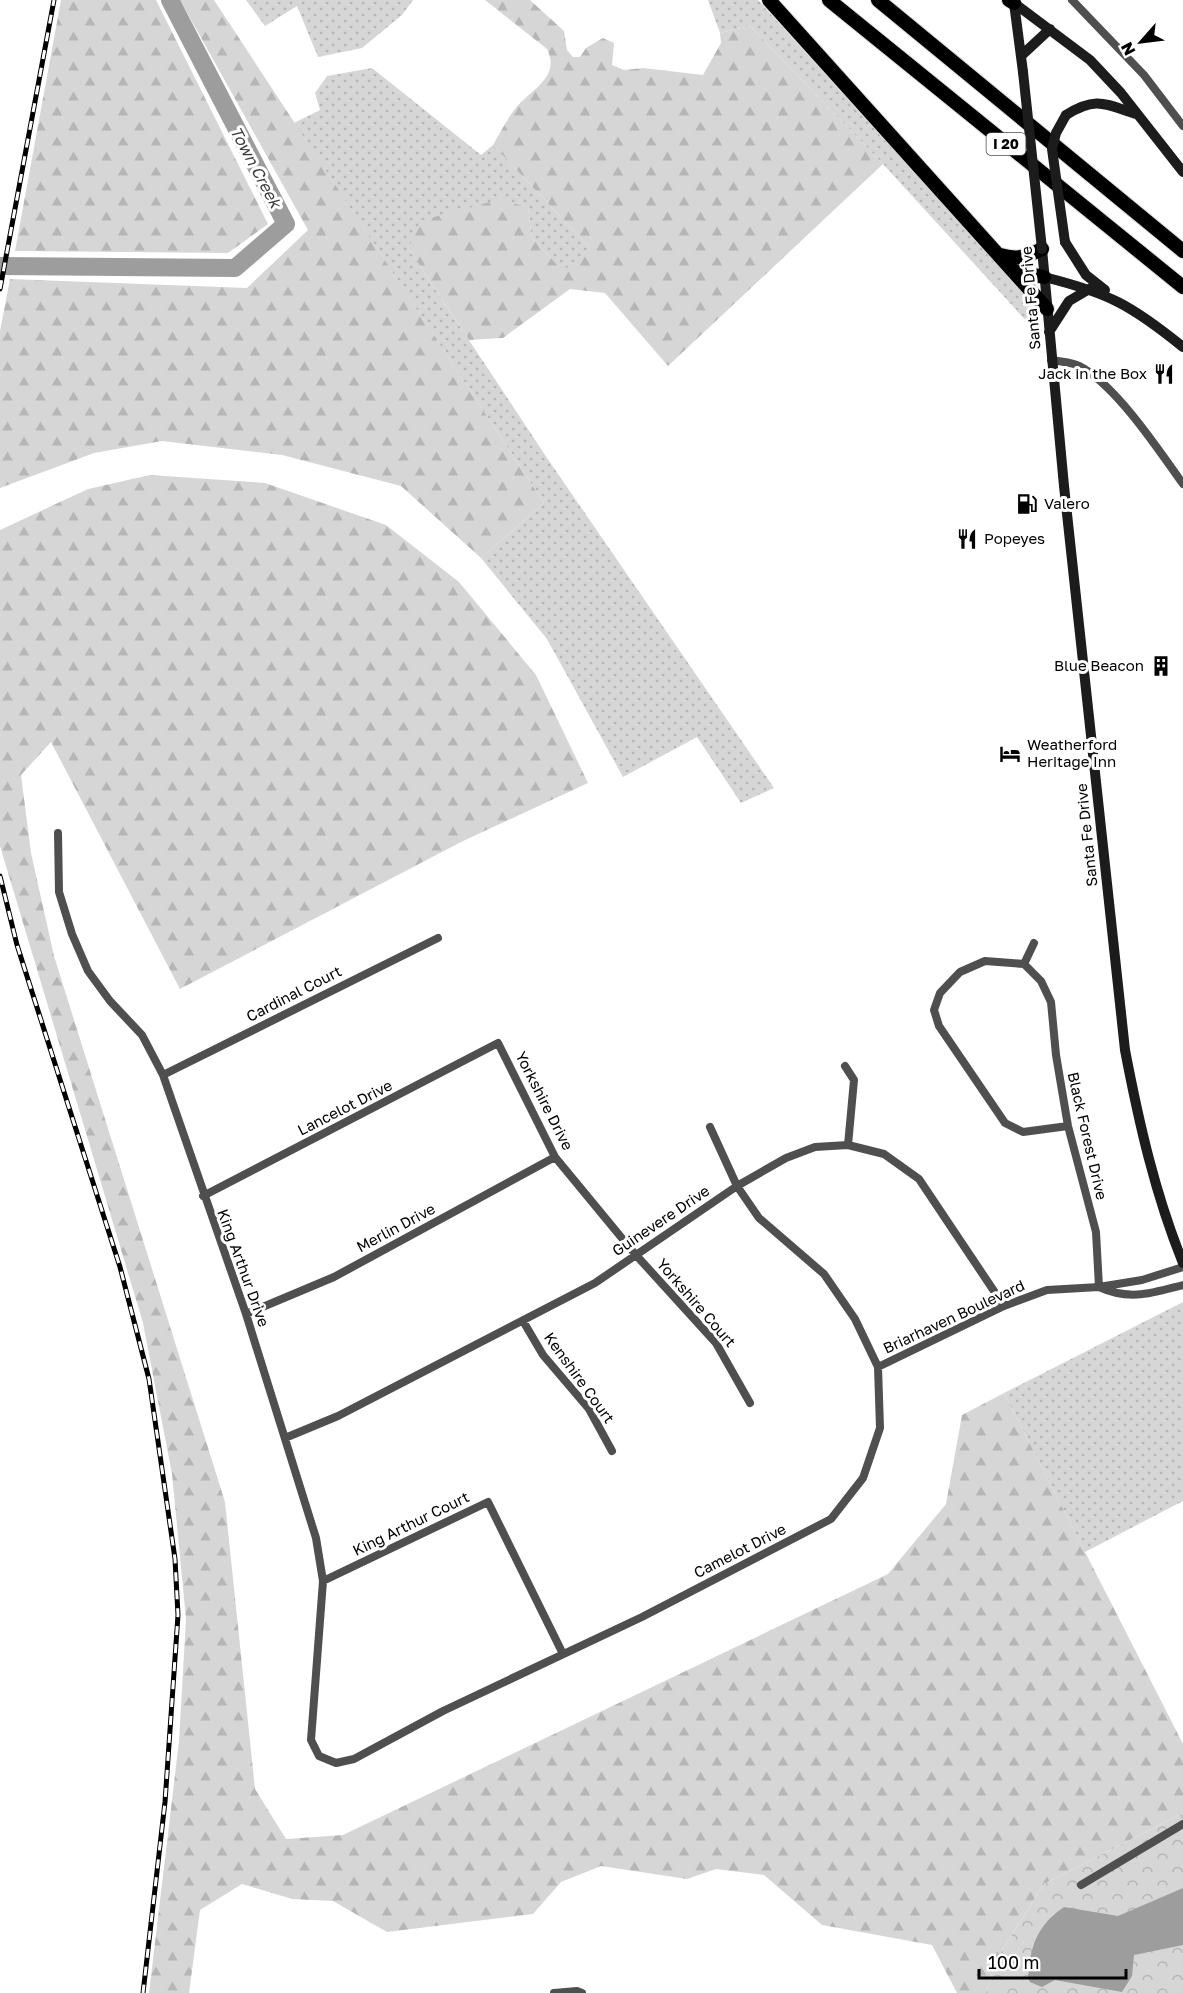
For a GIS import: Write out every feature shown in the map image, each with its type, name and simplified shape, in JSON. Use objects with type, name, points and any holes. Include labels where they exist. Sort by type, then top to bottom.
[{"type":"highway","points":[[769,0],[1047,309]]},
{"type":"highway","name":"I 20","points":[[829,0],[1183,287]]},
{"type":"highway","name":"I 20","points":[[878,0],[1183,251]]},
{"type":"highway","points":[[1000,255],[1014,259],[1024,258],[1042,249]]},
{"type":"highway","points":[[1014,271],[1044,277]]},
{"type":"main road","points":[[1012,2],[1090,60],[1183,172]]},
{"type":"main road","name":"Santa Fe Drive","points":[[1012,2],[1022,55],[1051,360],[1125,1050],[1140,1128],[1161,1203],[1183,1265]]},
{"type":"main road","points":[[1022,55],[1050,29]]},
{"type":"main road","points":[[1137,114],[1102,102],[1084,103],[1066,115],[1056,133],[1052,149],[1065,242],[1086,275],[1146,317],[1183,347]]},
{"type":"main road","points":[[1044,277],[1091,288],[1119,300]]},
{"type":"main road","points":[[1049,333],[1069,301],[1091,288]]},
{"type":"street","points":[[1072,0],[1144,75],[1183,126]]},
{"type":"street","points":[[1051,360],[1083,368],[1109,390],[1155,444],[1183,484]]},
{"type":"street","name":"King Arthur Drive","points":[[58,833],[59,892],[72,934],[88,971],[110,1000],[142,1035],[163,1075],[203,1196],[246,1314],[316,1538],[323,1581],[311,1740]]},
{"type":"street","name":"Cardinal Court","points":[[163,1075],[438,938]]},
{"type":"street","points":[[1034,943],[1024,964],[985,961],[960,972],[940,993],[934,1010],[939,1026],[1005,1123],[1023,1132],[1068,1126]]},
{"type":"street","name":"Black Forest Drive","points":[[1024,964],[1041,981],[1051,1002],[1056,1054],[1068,1126],[1096,1232],[1099,1287]]},
{"type":"street","name":"Yorkshire Drive","points":[[498,1043],[555,1157],[635,1254]]},
{"type":"street","name":"Lancelot Drive","points":[[203,1196],[498,1043]]},
{"type":"street","points":[[844,1066],[854,1080],[848,1145]]},
{"type":"street","name":"Camelot Drive","points":[[311,1740],[319,1756],[336,1763],[354,1759],[443,1711],[642,1617],[831,1519],[863,1478],[880,1428],[878,1367],[855,1319],[824,1274],[759,1218],[737,1186],[710,1127]]},
{"type":"street","name":"Guinevere Drive","points":[[285,1438],[339,1416],[594,1283],[737,1186],[786,1158],[815,1148],[848,1145],[884,1155],[919,1179],[1004,1306]]},
{"type":"street","name":"Merlin Drive","points":[[246,1314],[334,1276],[555,1157]]},
{"type":"street","name":"Yorkshire Court","points":[[635,1254],[717,1343],[750,1404]]},
{"type":"street","name":"Briarhaven Boulevard","points":[[878,1367],[1004,1306],[1047,1290],[1099,1287],[1142,1280],[1183,1265]]},
{"type":"street","points":[[1099,1287],[1116,1295],[1141,1295],[1183,1285]]},
{"type":"street","name":"Kenshire Court","points":[[523,1321],[543,1355],[589,1409],[612,1451]]},
{"type":"street","name":"King Arthur Court","points":[[323,1581],[488,1502],[563,1654]]},
{"type":"street","points":[[1081,1885],[1183,1824]]},
{"type":"street","points":[[554,1993],[577,1991],[582,1993]]},
{"type":"green space","points":[[61,0],[156,0],[268,224],[228,253],[15,251]]},
{"type":"green space","points":[[180,0],[214,0],[544,503],[481,558],[401,486],[282,455],[162,441],[94,453],[0,488],[0,331],[10,279],[247,288],[308,230]]},
{"type":"green space","points":[[246,0],[413,0],[402,15],[362,48],[318,57],[297,6],[265,26]]},
{"type":"green space","points":[[485,0],[530,0],[564,31],[567,50],[573,57],[580,57],[586,48],[603,38],[614,43],[612,65],[624,70],[643,68],[703,75],[721,43],[720,33],[750,26],[883,164],[668,366],[605,293],[570,289],[503,338],[469,340],[408,248],[423,220],[501,199],[528,208],[532,238],[563,271],[590,248],[493,145],[515,109],[547,75],[550,59],[547,49]]},
{"type":"green space","points":[[708,0],[758,0],[1023,292],[1033,307],[1035,320],[1030,325],[883,164],[750,26],[720,33]]},
{"type":"green space","points":[[372,68],[481,155],[493,145],[590,248],[563,272],[532,238],[528,208],[408,248],[547,458],[774,788],[741,803],[697,737],[623,777],[547,639],[481,558],[544,503],[294,123],[320,110],[315,93],[327,76]]},
{"type":"green space","points":[[150,475],[265,483],[386,525],[459,582],[536,675],[588,783],[461,842],[180,989],[51,742],[21,775],[31,853],[54,956],[225,1502],[255,1789],[286,1839],[343,1835],[888,1574],[946,1504],[962,1415],[1004,1393],[1183,1744],[1183,1813],[1044,1884],[996,1960],[986,1993],[957,1993],[932,1945],[822,1925],[764,1875],[716,1869],[687,1879],[601,1866],[561,1882],[533,1914],[387,1932],[333,1901],[292,1899],[242,1884],[200,1910],[189,1993],[149,1993],[179,1741],[186,1619],[172,1474],[143,1323],[0,846],[0,530],[88,489]]},
{"type":"green space","points":[[1183,1302],[1183,1501],[1085,1552],[1004,1393]]},
{"type":"green space","points":[[1183,1813],[1183,1993],[986,1993],[996,1960],[1044,1884]]},
{"type":"shaded area","points":[[1183,1888],[1183,1945],[1134,1955],[1132,1976],[1122,1992],[1055,1980],[1042,1987],[1030,1982],[1029,1968],[1035,1941],[1049,1919],[1064,1907],[1118,1916]]},
{"type":"waterway","name":"Town Creek","points":[[0,266],[235,268],[286,224],[170,0]]},
{"type":"railway","points":[[0,289],[54,0]]},
{"type":"railway","points":[[0,876],[17,945],[120,1267],[149,1379],[175,1559],[178,1615],[165,1802],[143,1993]]},
{"type":"place","name":"Jack in the Box","points":[[1164,374]]},
{"type":"place","name":"Valero","points":[[1027,504]]},
{"type":"place","name":"Popeyes","points":[[967,539]]},
{"type":"place","name":"Blue Beacon","points":[[1161,666]]},
{"type":"place","name":"Weatherford Heritage Inn","points":[[1010,754]]}]
